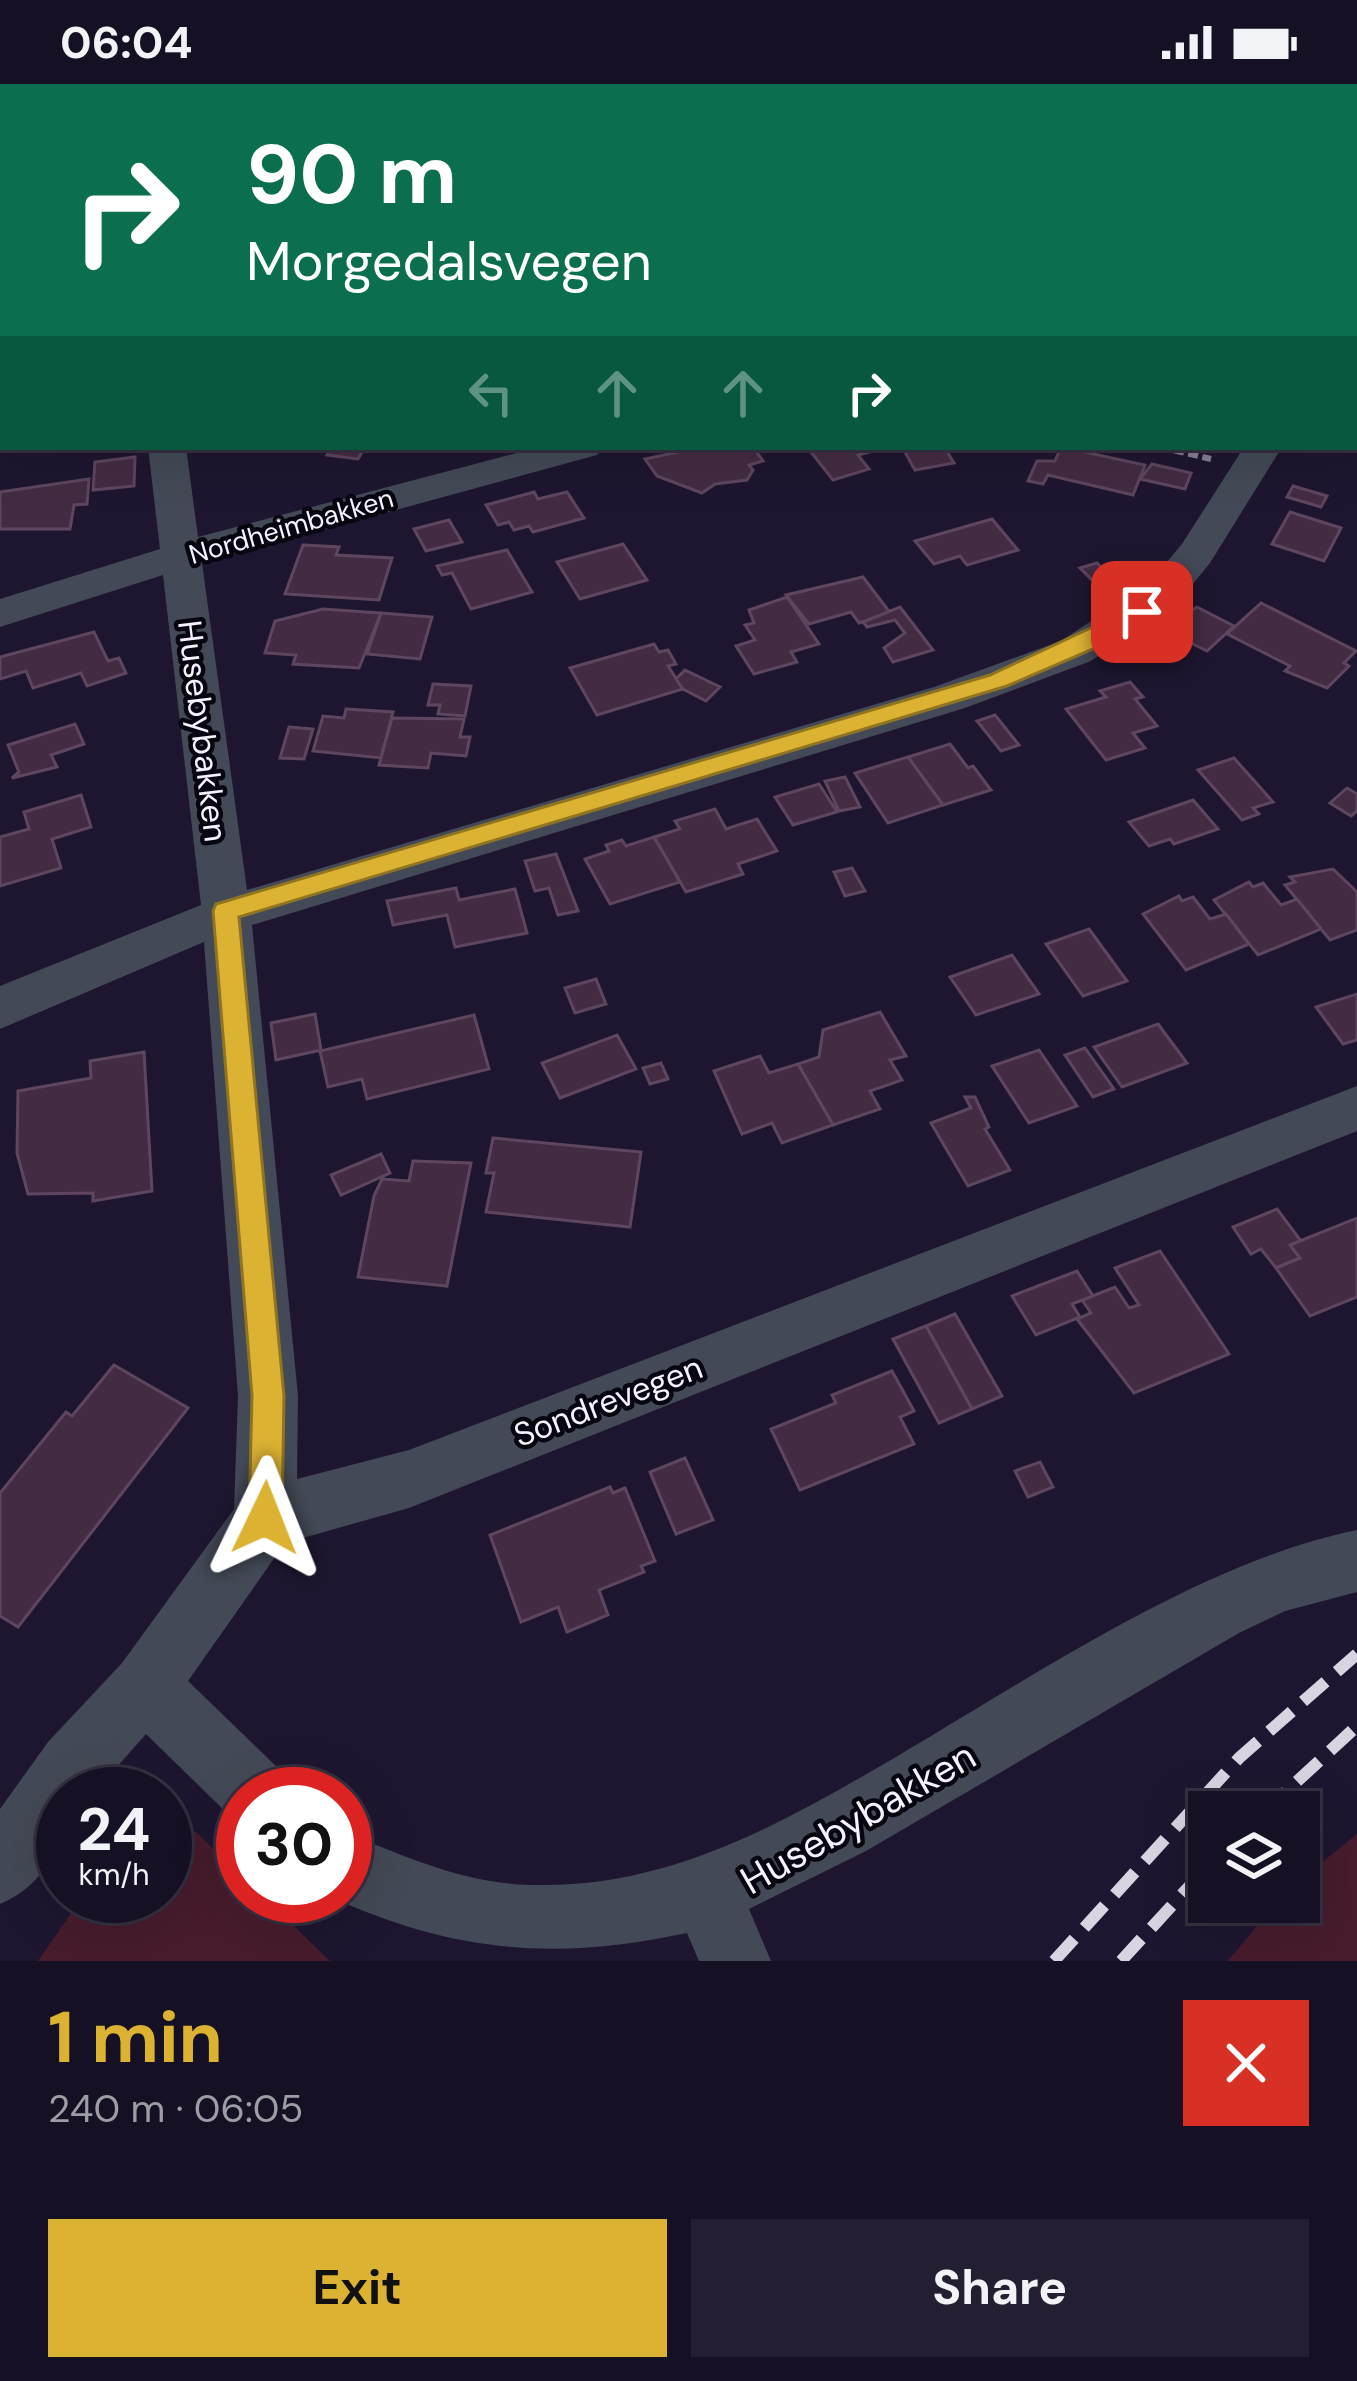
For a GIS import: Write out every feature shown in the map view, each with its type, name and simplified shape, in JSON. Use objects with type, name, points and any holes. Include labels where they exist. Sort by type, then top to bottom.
[{"type":"street","name":"Husebybakken","points":[[166,450],[226,911],[268,1396],[265,1518]]},
{"type":"street","name":"Nordheimbakken","points":[[0,613],[182,556],[573,450]]},
{"type":"street","points":[[0,1009],[65,975],[226,911],[909,708],[1064,653],[1128,620],[1165,592],[1261,450]]},
{"type":"street","name":"Sondrevegen","points":[[265,1518],[410,1479],[1357,1108]]},
{"type":"street","points":[[0,1869],[71,1766],[145,1686],[265,1518]]},
{"type":"street","name":"Husebybakken","points":[[372,1891],[421,1921],[466,1938],[526,1946],[723,1932],[1196,1620],[1308,1572],[1357,1561]]},
{"type":"street","points":[[145,1686],[228,1767]]},
{"type":"shaded area","points":[[192,1832],[216,1851],[216,1923],[291,1923],[330,1961],[38,1961],[64,1923],[192,1923]]},
{"type":"shaded area","points":[[1357,1834],[1357,1961],[1228,1961],[1260,1923],[1320,1923],[1320,1864]]},
{"type":"building","points":[[330,450],[363,450],[358,459],[327,455]]},
{"type":"building","points":[[688,450],[755,450],[763,461],[749,465],[753,470],[747,480],[715,484],[702,493],[657,476],[645,459]]},
{"type":"building","points":[[809,450],[877,450],[858,455],[869,469],[833,480]]},
{"type":"building","points":[[904,450],[946,450],[954,463],[915,470]]},
{"type":"building","points":[[1060,450],[1075,450],[1145,465],[1133,495],[1048,475],[1043,484],[1028,481],[1037,461],[1055,461]]},
{"type":"building","points":[[135,457],[134,486],[93,490],[95,462]]},
{"type":"building","points":[[1152,464],[1191,473],[1185,489],[1140,479]]},
{"type":"building","points":[[89,479],[87,504],[74,505],[70,529],[0,529],[0,492]]},
{"type":"building","points":[[1293,486],[1327,496],[1321,507],[1287,497]]},
{"type":"building","points":[[534,492],[538,499],[567,492],[584,518],[533,532],[529,526],[514,530],[509,522],[498,525],[486,505]]},
{"type":"building","points":[[1290,512],[1341,528],[1324,561],[1272,544]]},
{"type":"building","points":[[992,519],[1018,550],[967,565],[960,556],[934,564],[915,541]]},
{"type":"building","points":[[449,520],[462,542],[426,551],[414,529]]},
{"type":"building","points":[[623,544],[647,580],[580,599],[557,562]]},
{"type":"building","points":[[303,545],[339,547],[336,555],[392,558],[379,600],[285,594]]},
{"type":"building","points":[[507,550],[532,592],[471,609],[452,573],[442,575],[437,566]]},
{"type":"building","points":[[1097,563],[1119,585],[1103,591],[1080,568]]},
{"type":"building","points":[[863,577],[891,614],[859,623],[851,612],[809,624],[786,595]]},
{"type":"building","points":[[787,597],[819,644],[791,652],[797,662],[754,674],[736,646],[755,640],[745,625],[754,623],[749,610]]},
{"type":"building","points":[[1261,603],[1356,651],[1344,663],[1349,666],[1327,688],[1285,671],[1290,666],[1227,634]]},
{"type":"building","points":[[900,607],[933,650],[893,662],[884,648],[905,633],[895,620],[867,627],[863,622]]},
{"type":"building","points":[[1197,607],[1234,626],[1207,651],[1163,629]]},
{"type":"building","points":[[323,609],[381,613],[359,668],[293,664],[296,655],[265,653],[275,621]]},
{"type":"building","points":[[381,613],[432,617],[420,659],[367,654]]},
{"type":"building","points":[[94,632],[108,661],[119,658],[126,673],[87,686],[81,673],[33,688],[26,671],[0,679],[0,657]]},
{"type":"building","points":[[654,644],[659,652],[668,650],[676,664],[668,666],[683,689],[597,715],[570,668]]},
{"type":"building","points":[[685,670],[720,687],[706,701],[683,689],[676,679]]},
{"type":"building","points":[[1130,682],[1143,697],[1135,699],[1157,726],[1133,733],[1145,748],[1106,760],[1066,709],[1106,697],[1100,691]]},
{"type":"building","points":[[433,684],[471,686],[465,716],[438,714],[440,705],[428,705]]},
{"type":"building","points":[[346,709],[393,712],[381,758],[313,751],[323,716],[344,718]]},
{"type":"building","points":[[995,715],[1019,745],[1001,751],[977,721]]},
{"type":"building","points":[[392,718],[464,719],[460,737],[470,737],[466,756],[431,753],[428,768],[379,765]]},
{"type":"building","points":[[75,724],[84,744],[51,755],[57,767],[12,778],[19,772],[8,745]]},
{"type":"building","points":[[289,727],[313,729],[304,759],[280,758]]},
{"type":"building","points":[[950,744],[991,790],[943,805],[908,757]]},
{"type":"building","points":[[908,757],[943,805],[888,823],[855,773]]},
{"type":"building","points":[[1234,758],[1273,802],[1253,808],[1259,814],[1242,820],[1198,770]]},
{"type":"building","points":[[845,777],[860,807],[839,811],[825,781]]},
{"type":"building","points":[[819,784],[837,812],[793,825],[775,797]]},
{"type":"building","points":[[1347,788],[1357,794],[1357,811],[1351,816],[1330,803]]},
{"type":"building","points":[[81,795],[91,827],[52,839],[61,868],[0,886],[0,837],[29,829],[24,812]]},
{"type":"building","points":[[1193,800],[1218,829],[1174,844],[1170,839],[1149,846],[1129,822]]},
{"type":"building","points":[[715,809],[726,829],[757,819],[777,851],[738,864],[743,874],[686,892],[654,837],[680,829],[675,821]]},
{"type":"building","points":[[654,837],[680,882],[610,904],[585,859],[609,851],[606,845],[622,840],[626,846]]},
{"type":"building","points":[[556,854],[578,911],[558,915],[549,888],[535,891],[525,861]]},
{"type":"building","points":[[852,868],[865,891],[845,896],[834,872]]},
{"type":"building","points":[[1333,869],[1357,892],[1357,930],[1330,940],[1285,885],[1295,882],[1290,877]]},
{"type":"building","points":[[1249,882],[1253,887],[1263,883],[1281,905],[1297,899],[1321,929],[1258,955],[1214,900]]},
{"type":"building","points":[[456,888],[459,900],[515,889],[527,933],[455,947],[447,915],[393,925],[387,901]]},
{"type":"building","points":[[1179,896],[1182,901],[1193,897],[1210,919],[1226,914],[1249,944],[1186,970],[1143,914]]},
{"type":"building","points":[[1089,929],[1127,981],[1083,996],[1046,944]]},
{"type":"building","points":[[1012,955],[1039,994],[976,1015],[950,977]]},
{"type":"building","points":[[596,979],[606,1004],[575,1013],[565,988]]},
{"type":"building","points":[[1357,994],[1357,1040],[1343,1044],[1316,1007]]},
{"type":"building","points":[[880,1012],[906,1056],[890,1060],[902,1080],[870,1091],[880,1109],[833,1125],[798,1064],[819,1057],[823,1030]]},
{"type":"building","points":[[315,1014],[321,1050],[276,1060],[271,1023]]},
{"type":"building","points":[[474,1015],[489,1069],[367,1099],[362,1079],[328,1087],[320,1051]]},
{"type":"building","points":[[1158,1024],[1187,1063],[1122,1087],[1094,1047]]},
{"type":"building","points":[[617,1035],[636,1069],[560,1098],[542,1063]]},
{"type":"building","points":[[1085,1048],[1114,1089],[1093,1097],[1065,1055]]},
{"type":"building","points":[[1039,1050],[1077,1106],[1029,1123],[992,1066]]},
{"type":"building","points":[[144,1052],[152,1191],[93,1201],[93,1193],[28,1194],[17,1153],[18,1091],[91,1078],[90,1061]]},
{"type":"building","points":[[760,1056],[769,1073],[798,1064],[833,1125],[782,1143],[772,1123],[742,1134],[714,1071]]},
{"type":"building","points":[[661,1063],[668,1079],[650,1084],[643,1068]]},
{"type":"building","points":[[965,1097],[975,1097],[989,1127],[985,1129],[1010,1170],[968,1186],[931,1123],[971,1108]]},
{"type":"building","points":[[493,1138],[641,1152],[630,1227],[486,1212],[494,1173],[486,1173]]},
{"type":"building","points":[[381,1154],[390,1173],[341,1195],[331,1175]]},
{"type":"building","points":[[413,1161],[471,1163],[447,1286],[358,1277],[374,1196],[382,1179],[409,1181]]},
{"type":"building","points":[[1277,1209],[1301,1241],[1290,1245],[1300,1258],[1276,1268],[1261,1249],[1251,1254],[1233,1227]]},
{"type":"building","points":[[1357,1218],[1357,1297],[1310,1316],[1276,1268],[1300,1258],[1290,1245]]},
{"type":"building","points":[[1160,1251],[1229,1354],[1134,1393],[1077,1319],[1091,1313],[1082,1300],[1115,1287],[1129,1308],[1139,1305],[1115,1268]]},
{"type":"building","points":[[1077,1271],[1093,1296],[1072,1304],[1080,1317],[1036,1335],[1012,1296]]},
{"type":"building","points":[[955,1314],[1002,1396],[972,1409],[926,1326]]},
{"type":"building","points":[[926,1326],[972,1409],[939,1423],[893,1339]]},
{"type":"building","points":[[114,1365],[188,1408],[18,1627],[0,1616],[0,1493],[66,1412],[72,1416]]},
{"type":"building","points":[[892,1371],[914,1411],[900,1417],[914,1444],[800,1490],[771,1429],[836,1403],[832,1395]]},
{"type":"building","points":[[685,1458],[713,1520],[676,1534],[650,1472]]},
{"type":"building","points":[[1040,1462],[1053,1487],[1028,1497],[1015,1471]]},
{"type":"building","points":[[610,1487],[613,1493],[625,1488],[655,1561],[641,1566],[644,1572],[599,1590],[608,1615],[567,1632],[558,1607],[521,1622],[490,1535]]},
{"type":"railway","points":[[1054,1961],[1239,1758],[1357,1654]]},
{"type":"railway","points":[[1287,1791],[1357,1726]]},
{"type":"railway","points":[[1121,1961],[1188,1888]]},
{"type":"route","points":[[265,1518],[268,1396],[226,911],[998,680],[1099,637],[1142,612]]}]
